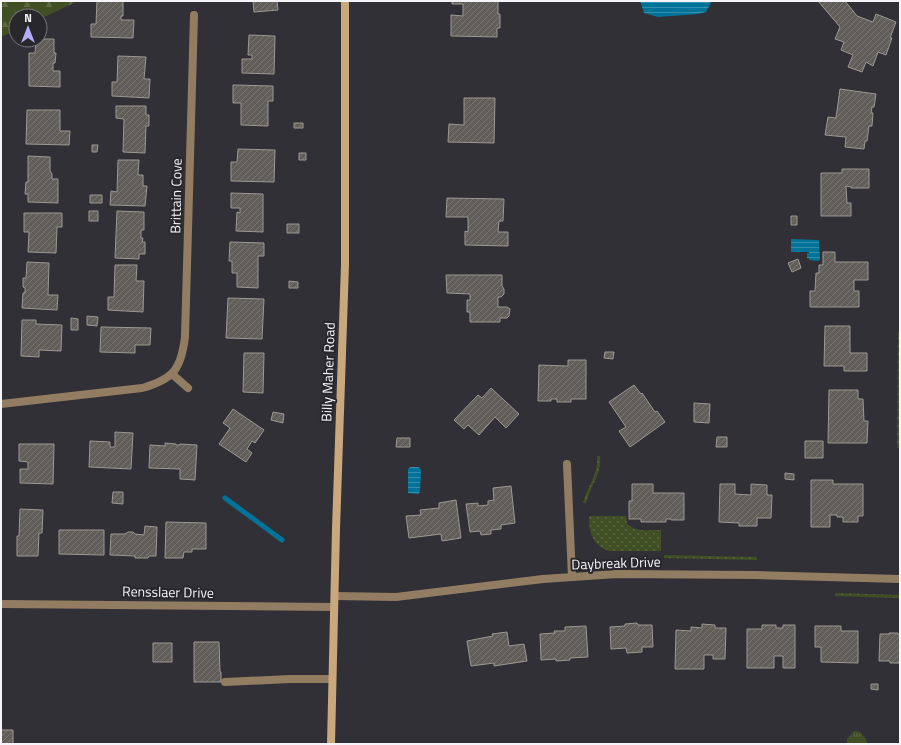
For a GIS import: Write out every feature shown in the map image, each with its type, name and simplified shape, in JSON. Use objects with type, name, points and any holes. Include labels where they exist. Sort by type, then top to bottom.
[{"type":"main road","name":"Billy Maher Road","points":[[331,744],[334,596],[345,265],[346,1]]},
{"type":"street","name":"Brittain Cove","points":[[172,374],[179,364],[183,354],[185,337],[194,15]]},
{"type":"street","points":[[1,404],[142,388],[160,382],[172,374],[188,388]]},
{"type":"street","points":[[567,464],[572,577]]},
{"type":"street","name":"Daybreak Drive","points":[[334,596],[396,597],[507,583],[617,574],[686,574],[900,579]]},
{"type":"street","name":"Rensslaer Drive","points":[[1,604],[334,607]]},
{"type":"street","points":[[225,682],[332,679]]},
{"type":"green space","points":[[1,1],[78,1],[48,15],[48,8],[8,8],[8,34],[1,37]]},
{"type":"green space","points":[[898,332],[900,332],[900,448],[897,448]]},
{"type":"green space","points":[[597,456],[600,456],[598,474],[586,503],[583,503],[595,475]]},
{"type":"green space","points":[[589,516],[626,516],[627,524],[631,527],[643,530],[661,530],[661,551],[609,551],[595,542],[591,533]]},
{"type":"green space","points":[[664,555],[757,557],[757,560],[664,558]]},
{"type":"green space","points":[[835,593],[900,595],[900,598],[835,596]]},
{"type":"green space","points":[[854,731],[860,732],[866,739],[867,744],[847,744],[847,739]]},
{"type":"water","points":[[640,1],[711,1],[706,12],[658,17],[644,13]]},
{"type":"water","points":[[791,239],[819,240],[820,260],[809,260],[809,258],[807,258],[807,253],[809,252],[791,252]]},
{"type":"water","points":[[410,467],[419,467],[421,470],[420,492],[418,494],[408,493],[408,469]]},
{"type":"building","points":[[97,1],[123,1],[123,16],[121,16],[121,20],[134,20],[133,38],[91,37],[91,24],[96,24]]},
{"type":"building","points":[[253,1],[277,1],[278,10],[254,12]]},
{"type":"building","points":[[452,1],[498,1],[500,28],[497,28],[497,37],[451,36],[451,15],[463,16],[463,4],[452,4]]},
{"type":"building","points":[[818,1],[845,1],[857,16],[873,22],[876,14],[896,22],[886,55],[878,52],[873,66],[866,62],[862,72],[848,67],[853,55],[841,50],[844,42],[835,39],[840,27]]},
{"type":"building","points":[[249,35],[275,36],[274,74],[242,73],[242,59],[252,59],[252,55],[248,55]]},
{"type":"building","points":[[48,39],[54,39],[54,53],[56,53],[55,63],[53,63],[53,71],[60,71],[60,87],[29,86],[29,53],[35,53],[35,48],[48,48]]},
{"type":"building","points":[[118,56],[146,57],[144,79],[150,79],[149,98],[112,96],[112,82],[117,82]]},
{"type":"building","points":[[233,85],[273,86],[273,101],[268,101],[268,126],[241,125],[241,103],[233,103]]},
{"type":"building","points":[[840,89],[876,94],[874,107],[872,107],[871,113],[873,113],[872,126],[869,126],[867,141],[865,141],[864,149],[845,147],[846,137],[825,135],[828,117],[836,118]]},
{"type":"building","points":[[464,98],[495,98],[494,143],[448,142],[449,124],[464,125]]},
{"type":"building","points":[[116,106],[146,106],[146,115],[149,115],[149,126],[146,126],[145,153],[123,152],[124,119],[116,118]]},
{"type":"building","points":[[27,110],[60,110],[60,131],[70,131],[69,145],[26,144]]},
{"type":"building","points":[[294,123],[303,123],[303,128],[294,128]]},
{"type":"building","points":[[92,145],[98,145],[97,152],[92,152]]},
{"type":"building","points":[[238,149],[275,150],[274,182],[231,181],[231,162],[237,162]]},
{"type":"building","points":[[299,153],[306,153],[306,160],[299,160]]},
{"type":"building","points":[[28,156],[50,157],[50,171],[52,174],[52,179],[58,179],[58,203],[28,202],[28,194],[25,194],[26,182],[28,182]]},
{"type":"building","points":[[118,160],[139,160],[138,175],[143,175],[143,186],[147,186],[145,206],[110,205],[111,191],[117,192]]},
{"type":"building","points":[[842,169],[869,169],[869,188],[851,188],[846,186],[847,203],[851,203],[851,216],[821,216],[821,173],[842,173]]},
{"type":"building","points":[[231,193],[263,194],[263,232],[236,231],[237,212],[240,213],[240,208],[231,208]]},
{"type":"building","points":[[90,195],[102,195],[102,203],[90,203]]},
{"type":"building","points":[[447,198],[504,199],[503,221],[499,221],[498,232],[508,232],[508,246],[465,245],[465,231],[468,232],[468,217],[446,217]]},
{"type":"building","points":[[89,211],[98,211],[98,221],[89,221]]},
{"type":"building","points":[[117,211],[144,212],[144,230],[141,230],[141,238],[143,238],[142,242],[145,242],[145,254],[139,254],[139,259],[115,258]]},
{"type":"building","points":[[24,213],[62,213],[62,227],[57,227],[56,253],[28,252],[29,232],[24,232]]},
{"type":"building","points":[[791,216],[797,216],[797,225],[791,225]]},
{"type":"building","points":[[287,224],[299,224],[299,233],[287,233]]},
{"type":"building","points":[[230,242],[264,243],[264,256],[258,256],[258,288],[237,287],[237,273],[232,273],[232,261],[229,261]]},
{"type":"building","points":[[823,252],[835,252],[835,262],[868,262],[868,280],[854,280],[854,291],[859,291],[859,307],[810,307],[810,291],[815,291],[816,273],[819,273],[819,265],[823,265]]},
{"type":"building","points":[[798,259],[801,268],[792,272],[788,263]]},
{"type":"building","points":[[27,262],[49,263],[48,295],[58,295],[57,310],[22,308],[23,293],[25,293],[23,278],[26,278]]},
{"type":"building","points":[[115,265],[137,265],[136,281],[144,281],[143,312],[108,310],[108,297],[114,297]]},
{"type":"building","points":[[446,275],[502,275],[504,294],[501,297],[498,297],[498,307],[507,307],[510,309],[509,316],[507,318],[500,318],[500,322],[470,322],[470,312],[467,312],[467,300],[470,300],[470,294],[447,293]]},
{"type":"building","points":[[289,281],[298,282],[298,288],[289,288]]},
{"type":"building","points":[[228,298],[264,299],[262,339],[226,338]]},
{"type":"building","points":[[87,316],[98,317],[97,326],[87,325]]},
{"type":"building","points":[[71,318],[78,319],[78,330],[71,330]]},
{"type":"building","points":[[22,320],[36,320],[36,324],[62,325],[61,351],[39,350],[39,357],[21,356]]},
{"type":"building","points":[[825,326],[850,326],[850,353],[867,353],[867,371],[844,371],[844,366],[824,366]]},
{"type":"building","points":[[101,327],[151,328],[150,345],[135,345],[135,353],[100,352]]},
{"type":"building","points":[[605,352],[614,352],[613,359],[604,358]]},
{"type":"building","points":[[244,353],[264,353],[263,393],[243,392]]},
{"type":"building","points":[[568,360],[586,360],[586,399],[571,399],[571,402],[557,402],[557,399],[551,399],[551,401],[538,401],[539,365],[568,366]]},
{"type":"building","points":[[634,385],[641,394],[642,393],[655,412],[657,411],[665,422],[630,447],[619,431],[626,427],[609,402]]},
{"type":"building","points":[[491,388],[519,414],[506,428],[495,417],[479,435],[468,425],[464,429],[454,420],[478,395],[482,398]]},
{"type":"building","points":[[829,390],[858,390],[858,399],[863,399],[864,421],[868,421],[867,443],[828,443]]},
{"type":"building","points":[[694,403],[710,404],[709,423],[694,422]]},
{"type":"building","points":[[233,409],[264,430],[255,443],[252,441],[247,449],[252,453],[246,462],[219,444],[230,428],[223,423]]},
{"type":"building","points":[[273,412],[284,414],[283,423],[271,420]]},
{"type":"building","points":[[115,432],[133,433],[131,469],[89,467],[90,441],[110,442],[110,447],[115,447]]},
{"type":"building","points":[[717,437],[727,437],[727,447],[716,447]]},
{"type":"building","points":[[397,438],[410,438],[410,447],[396,447]]},
{"type":"building","points":[[805,441],[823,441],[823,458],[805,458]]},
{"type":"building","points":[[165,443],[176,445],[197,445],[195,480],[180,479],[180,469],[149,468],[150,445],[165,446]]},
{"type":"building","points":[[19,444],[54,444],[53,484],[20,483],[20,469],[28,469],[28,462],[19,461]]},
{"type":"building","points":[[785,473],[794,474],[794,480],[785,479]]},
{"type":"building","points":[[811,480],[833,480],[833,484],[863,484],[863,516],[858,516],[858,522],[843,522],[843,517],[830,515],[830,527],[811,527]]},
{"type":"building","points":[[632,484],[653,484],[653,493],[684,493],[684,520],[666,519],[666,522],[641,522],[641,519],[629,519],[629,501],[632,501]]},
{"type":"building","points":[[720,484],[735,484],[735,494],[751,495],[751,484],[767,485],[767,495],[772,495],[771,518],[757,518],[757,526],[739,526],[739,523],[719,522]]},
{"type":"building","points":[[511,486],[515,523],[501,525],[501,529],[491,530],[491,534],[481,535],[480,531],[470,532],[466,504],[478,503],[478,506],[488,505],[488,501],[494,500],[493,488]]},
{"type":"building","points":[[113,492],[123,492],[123,504],[112,503]]},
{"type":"building","points":[[456,500],[461,538],[442,541],[441,534],[409,538],[406,516],[421,515],[420,510],[439,508],[439,503]]},
{"type":"building","points":[[20,509],[43,510],[42,533],[39,533],[38,556],[17,556],[17,536],[19,536]]},
{"type":"building","points":[[166,522],[206,523],[206,549],[192,549],[192,552],[184,552],[183,558],[165,558]]},
{"type":"building","points":[[145,526],[157,527],[156,556],[149,556],[148,558],[135,558],[135,556],[110,555],[111,534],[125,534],[128,532],[133,532],[135,534],[144,535]]},
{"type":"building","points":[[59,530],[104,530],[104,555],[59,554]]},
{"type":"building","points":[[637,623],[638,625],[652,625],[653,647],[642,647],[642,652],[627,653],[626,648],[611,649],[610,627],[625,626],[625,624]]},
{"type":"building","points":[[702,624],[715,625],[715,628],[726,628],[725,659],[713,659],[713,655],[704,655],[704,669],[675,669],[676,630],[691,631],[691,627],[702,628]]},
{"type":"building","points":[[762,625],[776,625],[776,628],[783,628],[783,625],[795,625],[795,668],[783,668],[783,656],[774,656],[774,668],[747,668],[747,629],[762,629]]},
{"type":"building","points":[[586,626],[588,657],[570,658],[570,660],[556,661],[556,659],[541,660],[540,634],[555,633],[554,631],[565,631],[565,627]]},
{"type":"building","points":[[815,626],[841,626],[841,631],[858,631],[858,663],[821,662],[821,647],[815,647]]},
{"type":"building","points":[[507,632],[509,646],[524,644],[527,661],[494,666],[494,663],[471,666],[467,641],[493,636],[492,634]]},
{"type":"building","points":[[898,633],[898,635],[900,635],[899,663],[879,661],[880,634]]},
{"type":"building","points":[[194,642],[219,642],[221,682],[194,682]]},
{"type":"building","points":[[153,643],[172,643],[172,662],[153,662]]},
{"type":"building","points":[[871,684],[878,684],[878,690],[871,689]]},
{"type":"building","points":[[1,730],[13,730],[13,744],[1,744]]},
{"type":"waterway","points":[[225,498],[282,540]]}]
